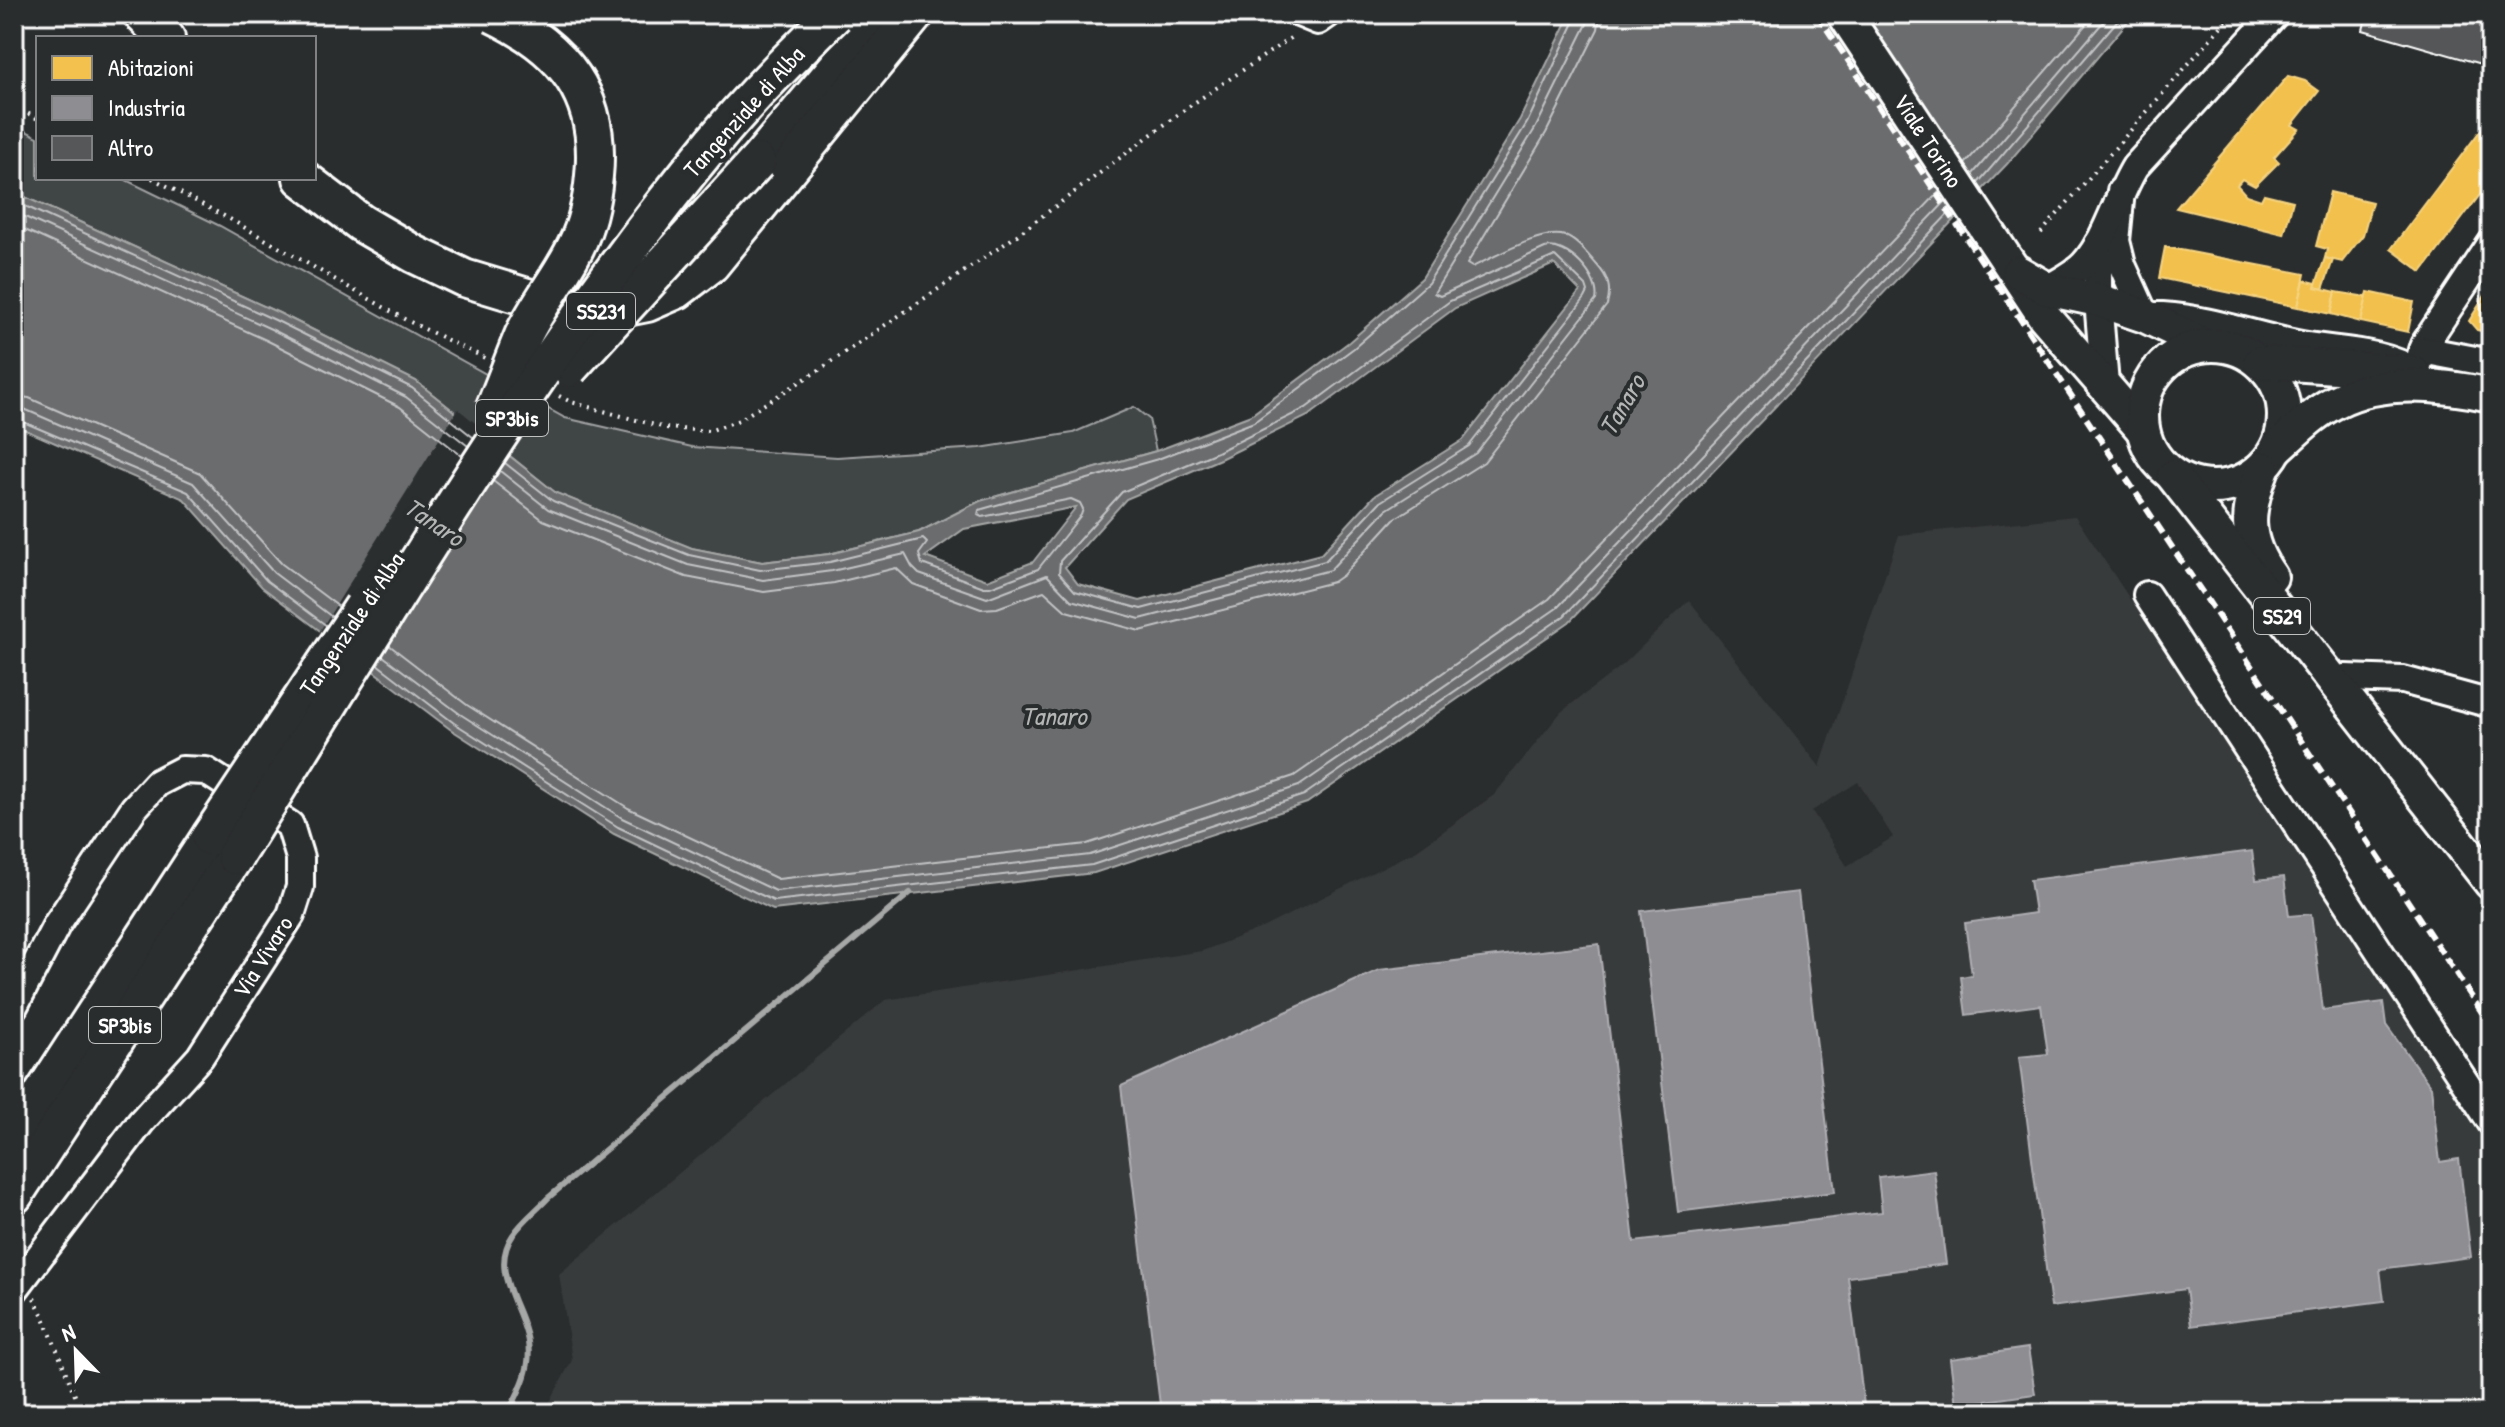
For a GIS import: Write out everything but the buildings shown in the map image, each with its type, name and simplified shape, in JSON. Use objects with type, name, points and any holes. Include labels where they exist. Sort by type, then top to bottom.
[{"type":"highway","points":[[142,14],[164,36]]},
{"type":"highway","points":[[493,14],[536,40],[560,60],[580,85],[591,115],[597,147],[592,195],[577,245],[524,333],[494,409]]},
{"type":"highway","name":"Tangenziale di Alba","points":[[223,847],[494,409],[616,225],[695,126],[799,14]]},
{"type":"highway","name":"Tangenziale di Alba","points":[[14,1138],[223,847],[633,242],[716,139],[776,72],[835,14]]},
{"type":"highway","points":[[479,466],[757,162],[882,14]]},
{"type":"highway","name":"SS231","points":[[305,180],[361,223],[464,278],[527,297],[602,312],[647,303],[677,290],[711,264],[915,14]]},
{"type":"highway","name":"SP3bis","points":[[14,1195],[223,847]]},
{"type":"main road","name":"Viale Torino","points":[[1844,14],[2044,316],[2143,430]]},
{"type":"main road","name":"Viale Torino","points":[[2012,268],[2047,289],[2098,300],[2145,316],[2205,345]]},
{"type":"main road","points":[[2390,756],[2345,678],[2266,570],[2252,543],[2249,510],[2270,458],[2285,421],[2282,396],[2272,375],[2260,362],[2234,349],[2205,345],[2186,350],[2171,359],[2155,376],[2146,392],[2142,410],[2143,430],[2149,448],[2160,464],[2173,476],[2195,485],[2214,488],[2240,483],[2270,458],[2317,412],[2339,399],[2373,389],[2483,384]]},
{"type":"main road","points":[[2260,362],[2357,366],[2419,361],[2483,384]]},
{"type":"main road","name":"SS29","points":[[2173,476],[2491,883]]},
{"type":"street","points":[[2047,289],[2085,264],[2135,167],[2275,14]]},
{"type":"street","points":[[2121,191],[2116,241],[2122,265],[2145,316],[2172,315],[2295,344],[2397,360],[2419,361],[2491,244]]},
{"type":"street","points":[[2098,244],[2098,300],[2105,385]]},
{"type":"street","points":[[2147,595],[2491,1122]]},
{"type":"street","points":[[2345,678],[2403,680],[2491,704]]},
{"type":"street","name":"Via Vivaro","points":[[14,1006],[57,924],[134,808],[157,783],[182,770],[206,771],[290,825],[300,858],[300,887],[291,915],[200,1057],[141,1122],[19,1284]]},
{"type":"path","points":[[2041,233],[2232,14]]},
{"type":"path","points":[[557,395],[571,402],[665,428],[709,431],[739,420],[819,370],[1009,241],[1316,16]]},
{"type":"path","points":[[14,106],[36,118]]},
{"type":"path","points":[[156,180],[406,320],[491,361]]},
{"type":"path","points":[[19,1284],[45,1320],[82,1413]]},
{"type":"shaded area","points":[[14,125],[36,136],[36,180],[126,180],[220,226],[565,418],[692,447],[837,457],[980,448],[1073,433],[1134,407],[1149,419],[1156,451],[980,501],[919,532],[829,554],[762,562],[691,548],[556,493],[416,381],[279,313],[14,192]]},
{"type":"shaded area","points":[[2075,516],[2491,1145],[2491,1413],[544,1413],[572,1360],[559,1274],[885,1000],[1202,951],[1264,927],[1417,850],[1494,795],[1561,712],[1624,664],[1689,600],[1820,767],[1899,535]],"holes":[[[1858,782],[1893,837],[1847,866],[1812,811]]]},
{"type":"water","name":"Tanaro","points":[[1571,14],[2134,14],[2007,164],[1569,622],[1307,803],[1094,873],[773,910],[614,834],[450,729],[262,587],[184,499],[14,425],[14,192],[279,313],[416,381],[556,493],[692,548],[762,562],[829,554],[919,532],[980,501],[1156,451],[1251,415],[1349,342],[1422,278],[1520,119]],"holes":[[[1554,264],[1580,291],[1463,440],[1374,496],[1321,554],[1140,601],[1078,584],[1065,567],[1126,499],[1220,459],[1310,415],[1455,308]],[[1076,507],[1033,562],[987,580],[925,557],[964,529]]]},
{"type":"pier","points":[[458,409],[511,452],[368,672],[318,634]]},
{"type":"waterway","points":[[508,1413],[524,1379],[529,1352],[525,1329],[505,1275],[506,1248],[513,1235],[548,1198],[910,893]]},
{"type":"railway","points":[[1817,14],[2491,1026]]}]
